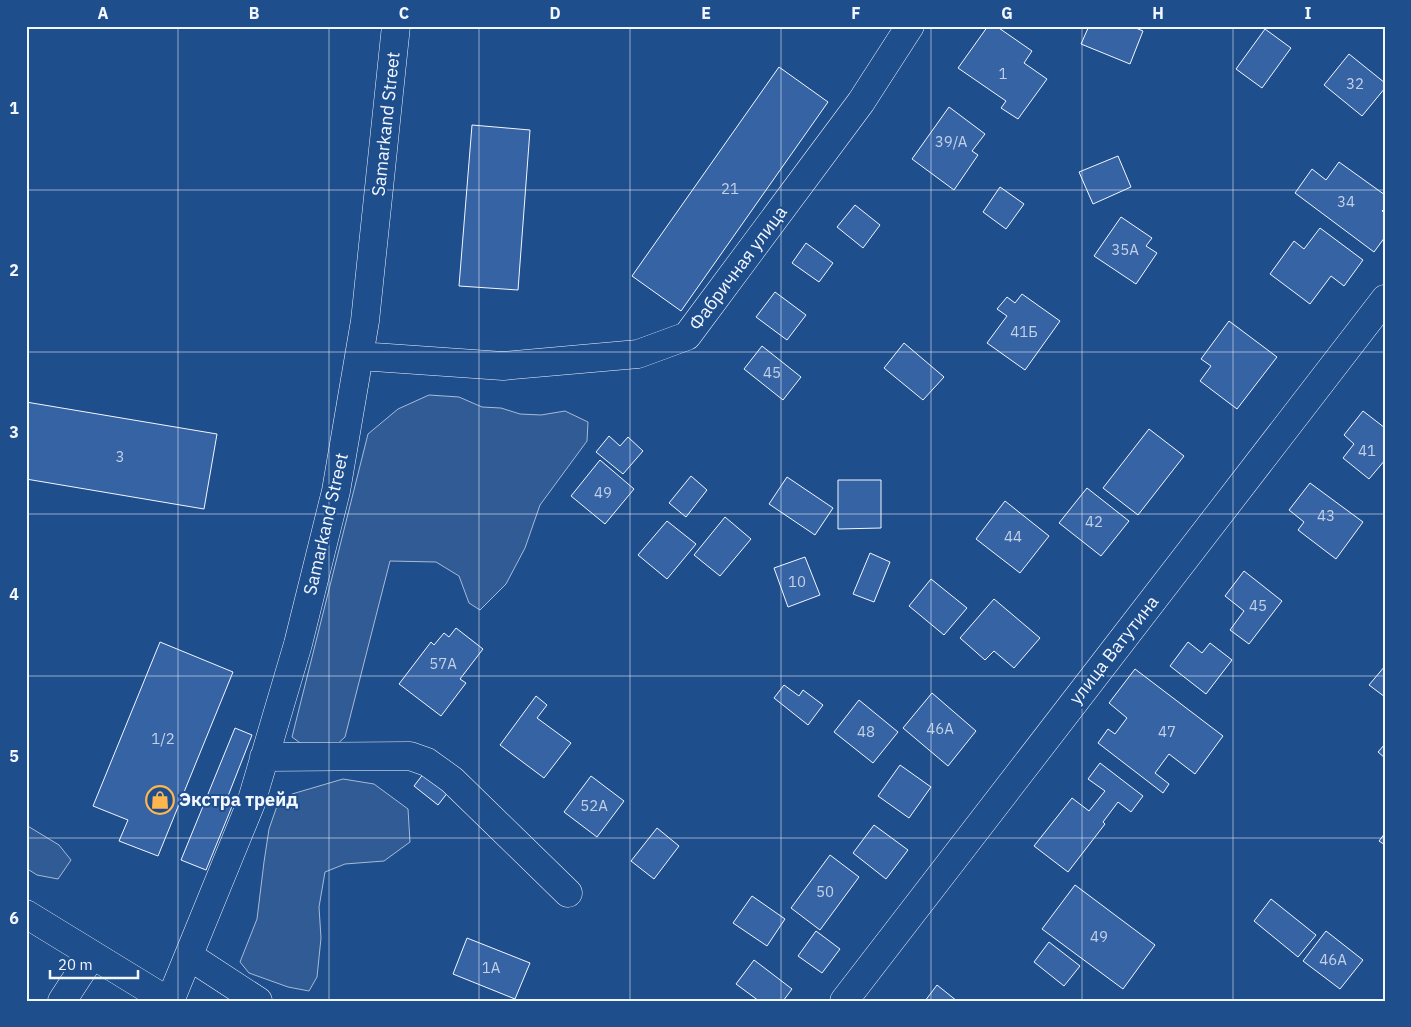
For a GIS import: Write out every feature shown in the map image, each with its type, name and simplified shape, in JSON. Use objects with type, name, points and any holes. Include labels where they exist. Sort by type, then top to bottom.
[{"type":"street","name":"Samarkand Street","points":[[169,1001],[251,804],[298,644],[336,491],[365,321],[396,26]]},
{"type":"street","name":"Фабричная улица","points":[[359,356],[503,366],[638,354],[687,336],[861,102],[910,26]]},
{"type":"street","name":"улица Ватутина","points":[[844,1001],[1385,299]]},
{"type":"street","points":[[264,757],[410,756],[427,762],[452,780],[568,893]]},
{"type":"street","points":[[26,914],[169,1001]]},
{"type":"street","points":[[62,1001],[92,955]]},
{"type":"street","points":[[189,956],[258,1001]]},
{"type":"shaded area","points":[[429,395],[459,397],[482,407],[501,408],[520,414],[541,415],[565,411],[588,422],[587,441],[540,505],[525,548],[506,584],[480,610],[469,603],[459,576],[436,562],[390,561],[345,737],[333,748],[303,745],[292,737],[368,434],[398,409]]},
{"type":"shaded area","points":[[343,779],[374,784],[408,809],[410,842],[384,861],[345,864],[325,872],[319,907],[321,938],[317,977],[309,991],[288,987],[249,973],[240,962],[257,919],[269,829],[277,806],[292,794]]},
{"type":"shaded area","points":[[26,825],[59,845],[71,860],[58,879],[37,875],[26,868]]},
{"type":"building","points":[[988,26],[996,26],[1032,51],[1024,63],[1047,79],[1018,119],[1001,108],[1006,101],[958,68]]},
{"type":"building","points":[[1089,26],[1131,26],[1143,31],[1130,64],[1081,44]]},
{"type":"building","points":[[1265,29],[1291,48],[1262,88],[1236,69]]},
{"type":"building","points":[[1349,54],[1385,83],[1385,88],[1362,116],[1324,85]]},
{"type":"building","points":[[779,67],[828,102],[681,311],[632,276]]},
{"type":"building","points":[[949,107],[985,134],[972,151],[978,155],[954,190],[912,159]]},
{"type":"building","points":[[472,125],[530,130],[518,290],[459,286]]},
{"type":"building","points":[[1118,156],[1131,187],[1093,204],[1079,172]]},
{"type":"building","points":[[1339,162],[1385,195],[1385,208],[1382,211],[1385,213],[1385,237],[1374,252],[1295,193],[1312,169],[1326,180]]},
{"type":"building","points":[[1000,187],[1024,204],[1006,229],[983,212]]},
{"type":"building","points":[[855,205],[880,225],[863,248],[837,227]]},
{"type":"building","points":[[1121,217],[1152,238],[1146,246],[1157,253],[1136,284],[1094,256]]},
{"type":"building","points":[[1320,228],[1363,260],[1344,286],[1331,276],[1310,304],[1270,274],[1294,241],[1304,249]]},
{"type":"building","points":[[806,243],[833,263],[819,282],[792,263]]},
{"type":"building","points":[[775,292],[806,315],[787,340],[756,317]]},
{"type":"building","points":[[1022,294],[1060,321],[1025,370],[987,343],[1007,316],[997,309],[1007,297],[1015,303]]},
{"type":"building","points":[[1229,321],[1277,357],[1237,409],[1200,381],[1211,366],[1201,359]]},
{"type":"building","points":[[904,343],[944,377],[923,400],[884,368]]},
{"type":"building","points":[[762,346],[801,377],[783,400],[744,369]]},
{"type":"building","points":[[26,402],[217,434],[204,509],[26,479]]},
{"type":"building","points":[[1363,411],[1385,428],[1385,460],[1369,479],[1343,458],[1354,444],[1344,435]]},
{"type":"building","points":[[1149,429],[1184,456],[1138,515],[1103,488]]},
{"type":"building","points":[[609,436],[620,446],[628,437],[643,451],[623,474],[596,452]]},
{"type":"building","points":[[600,460],[634,489],[605,524],[571,496]]},
{"type":"building","points":[[691,476],[707,490],[686,517],[669,503]]},
{"type":"building","points":[[787,477],[833,508],[815,535],[769,504]]},
{"type":"building","points":[[838,480],[881,480],[881,528],[838,529]]},
{"type":"building","points":[[1310,483],[1363,522],[1336,559],[1298,530],[1304,522],[1289,510]]},
{"type":"building","points":[[1087,488],[1129,521],[1101,556],[1059,523]]},
{"type":"building","points":[[1005,501],[1049,536],[1020,573],[976,539]]},
{"type":"building","points":[[725,517],[751,539],[720,576],[694,555]]},
{"type":"building","points":[[667,521],[696,544],[667,579],[638,555]]},
{"type":"building","points":[[870,553],[890,562],[874,602],[853,594]]},
{"type":"building","points":[[805,557],[820,595],[788,607],[774,568]]},
{"type":"building","points":[[1244,571],[1282,601],[1249,644],[1230,630],[1244,611],[1225,596]]},
{"type":"building","points":[[931,579],[967,608],[944,635],[909,606]]},
{"type":"building","points":[[994,599],[1040,638],[1014,668],[994,651],[985,660],[960,638]]},
{"type":"building","points":[[456,628],[483,649],[460,679],[466,683],[441,716],[399,684],[431,642],[434,645],[444,633],[449,637]]},
{"type":"building","points":[[160,642],[233,672],[158,856],[119,841],[128,820],[93,806]]},
{"type":"building","points":[[1188,642],[1202,653],[1210,643],[1232,660],[1206,694],[1170,666]]},
{"type":"building","points":[[1385,666],[1385,697],[1369,685]]},
{"type":"building","points":[[1135,669],[1223,736],[1195,774],[1169,754],[1155,773],[1169,784],[1163,793],[1098,743],[1108,729],[1115,734],[1127,718],[1109,703]]},
{"type":"building","points":[[784,685],[799,696],[803,690],[823,705],[808,725],[774,698]]},
{"type":"building","points":[[932,693],[976,731],[948,766],[903,728]]},
{"type":"building","points":[[536,696],[547,705],[537,718],[571,743],[544,778],[500,745]]},
{"type":"building","points":[[859,700],[898,732],[873,763],[834,732]]},
{"type":"building","points":[[235,728],[252,735],[228,796],[235,799],[206,870],[181,860]]},
{"type":"building","points":[[1385,744],[1385,758],[1378,752]]},
{"type":"building","points":[[1100,763],[1143,796],[1131,812],[1118,802],[1103,822],[1105,824],[1068,872],[1034,846],[1072,798],[1089,811],[1105,791],[1088,779]]},
{"type":"building","points":[[900,765],[931,787],[909,818],[878,796]]},
{"type":"building","points":[[427,769],[452,787],[438,805],[414,786]]},
{"type":"building","points":[[591,776],[624,801],[597,837],[564,812]]},
{"type":"building","points":[[874,825],[908,850],[886,879],[853,853]]},
{"type":"building","points":[[657,828],[679,846],[654,879],[631,861]]},
{"type":"building","points":[[1385,833],[1385,845],[1379,841]]},
{"type":"building","points":[[830,855],[859,877],[820,930],[791,908]]},
{"type":"building","points":[[1075,885],[1155,945],[1123,989],[1042,929]]},
{"type":"building","points":[[752,896],[785,919],[767,946],[733,923]]},
{"type":"building","points":[[1271,899],[1316,935],[1298,957],[1254,921]]},
{"type":"building","points":[[816,931],[840,949],[822,973],[798,956]]},
{"type":"building","points":[[1326,931],[1363,960],[1340,989],[1303,961]]},
{"type":"building","points":[[467,938],[530,963],[515,999],[453,974]]},
{"type":"building","points":[[1049,942],[1080,966],[1064,986],[1034,962]]},
{"type":"building","points":[[754,960],[792,989],[783,1001],[759,1001],[736,984]]},
{"type":"building","points":[[937,985],[957,1001],[925,1001]]},
{"type":"place","name":"Экстра трейд","points":[[160,800]]}]
